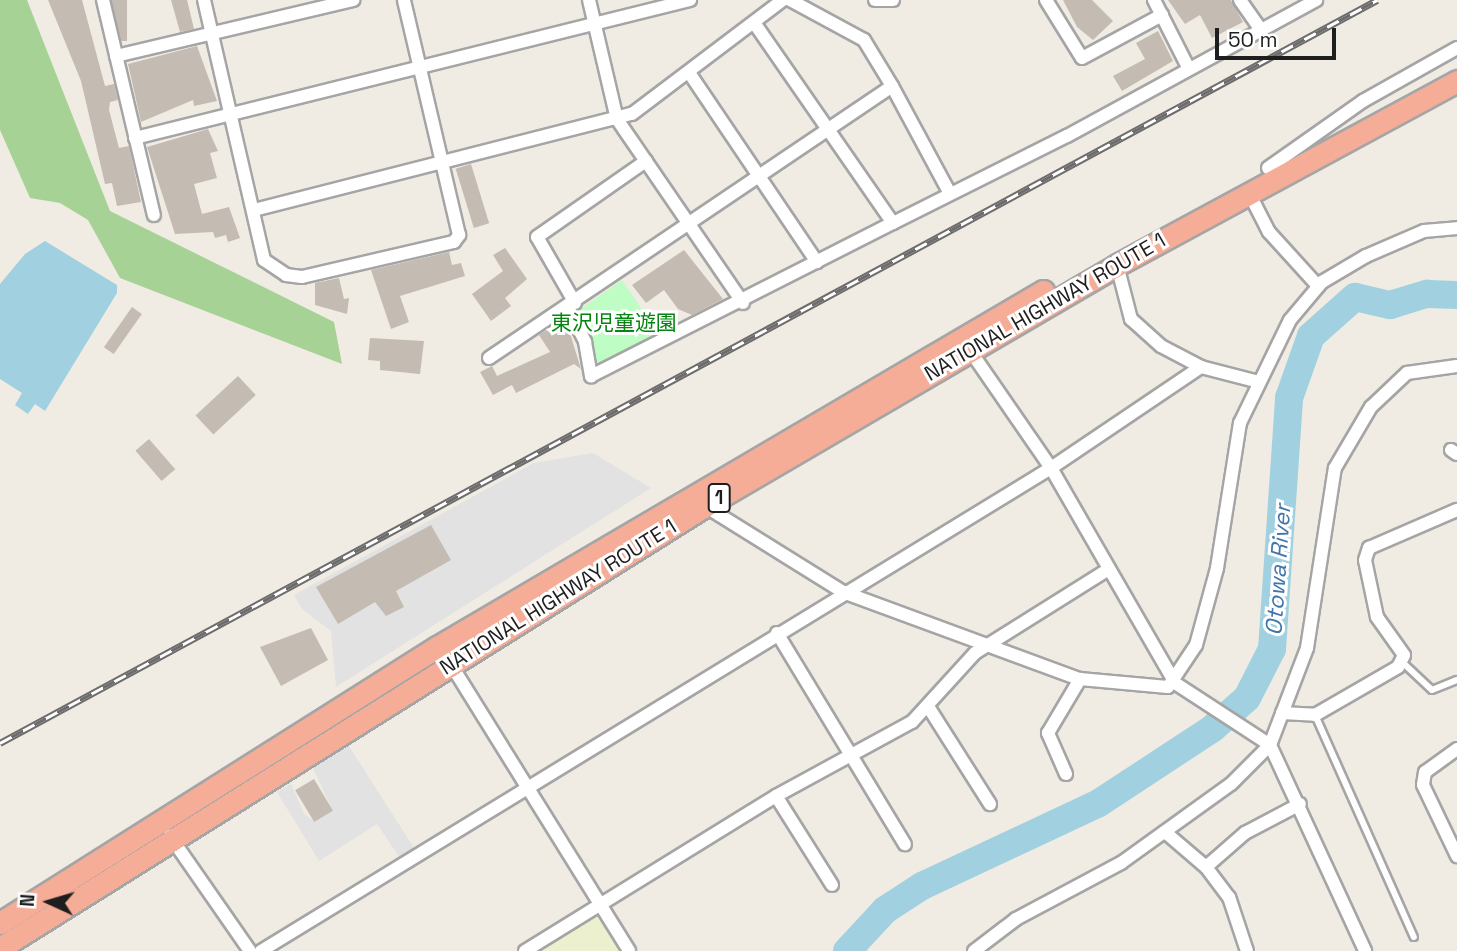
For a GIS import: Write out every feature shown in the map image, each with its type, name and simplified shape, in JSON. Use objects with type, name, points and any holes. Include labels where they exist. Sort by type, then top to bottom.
[{"type":"highway","name":"NATIONAL HIGHWAY ROUTE 1","points":[[0,923],[438,647],[961,336],[1457,65]]},
{"type":"highway","name":"NATIONAL HIGHWAY ROUTE 1","points":[[0,948],[174,842],[450,663],[705,506],[969,349],[1117,265],[1457,81]]},
{"type":"street","points":[[103,0],[154,215]]},
{"type":"street","points":[[204,0],[264,260],[286,275],[302,277],[454,242],[459,235],[404,0]]},
{"type":"street","points":[[117,56],[353,0]]},
{"type":"street","points":[[589,0],[617,119],[743,303]]},
{"type":"street","points":[[135,138],[690,0]]},
{"type":"street","points":[[254,210],[617,119],[649,105],[783,0]]},
{"type":"street","points":[[790,0],[864,40],[949,192]]},
{"type":"street","points":[[875,0],[893,0]]},
{"type":"street","points":[[1046,0],[1082,58],[1162,15]]},
{"type":"street","points":[[1154,0],[1189,69]]},
{"type":"street","points":[[1240,0],[1261,30]]},
{"type":"street","points":[[646,161],[537,237],[572,305],[585,342],[591,376],[743,303],[1316,0]]},
{"type":"street","points":[[755,24],[893,222]]},
{"type":"street","points":[[1268,169],[1363,101],[1457,48]]},
{"type":"street","points":[[690,74],[817,262]]},
{"type":"street","points":[[489,358],[572,305],[892,86]]},
{"type":"street","points":[[1250,193],[1269,232],[1318,286]]},
{"type":"street","points":[[1177,685],[1196,645],[1210,594],[1240,423],[1255,381],[1290,320],[1318,286],[1366,256],[1412,236],[1457,228]]},
{"type":"street","points":[[1117,265],[1131,319],[1161,346],[1201,368],[1255,381]]},
{"type":"street","points":[[969,349],[1051,468],[1177,685],[1266,742],[1300,804],[1365,951]]},
{"type":"street","points":[[974,951],[1016,919],[1121,863],[1165,832],[1231,784],[1266,742],[1282,713],[1307,648],[1335,468],[1371,407],[1407,373],[1457,366]]},
{"type":"street","points":[[261,951],[843,592],[1051,468],[1201,368]]},
{"type":"street","points":[[705,506],[843,592],[1080,678],[1141,688],[1177,685]]},
{"type":"street","points":[[1282,713],[1315,715],[1355,696],[1401,661],[1404,655],[1377,617],[1365,560],[1369,548],[1457,510]]},
{"type":"street","points":[[526,951],[776,796],[929,708],[975,653],[1109,569]]},
{"type":"street","points":[[777,633],[905,844]]},
{"type":"street","points":[[450,663],[629,951]]},
{"type":"street","points":[[1066,774],[1048,733],[1080,678]]},
{"type":"street","points":[[929,708],[990,804]]},
{"type":"street","points":[[1457,749],[1425,772],[1423,785],[1457,856]]},
{"type":"street","points":[[776,796],[832,885]]},
{"type":"street","points":[[1206,867],[1245,833],[1300,804]]},
{"type":"street","points":[[160,821],[250,951]]},
{"type":"street","points":[[1165,832],[1206,867],[1229,897],[1247,951]]},
{"type":"lane","points":[[1401,661],[1432,690],[1457,680]]},
{"type":"lane","points":[[1315,715],[1414,937]]},
{"type":"green space","points":[[0,0],[27,0],[110,211],[334,322],[342,364],[120,278],[88,220],[60,203],[30,198],[0,130]]},
{"type":"green space","name":"東沢児童遊園","points":[[622,280],[660,336],[593,368],[575,313]]},
{"type":"green space","points":[[598,915],[621,951],[541,951]]},
{"type":"shaded area","points":[[593,453],[651,488],[336,687],[331,631],[302,609],[294,595],[534,463]]},
{"type":"shaded area","points":[[349,746],[414,848],[400,858],[377,824],[319,861],[277,792],[291,784],[304,814],[315,822],[333,811],[313,768]]},
{"type":"water","points":[[45,241],[117,285],[117,293],[45,411],[35,404],[28,414],[15,405],[22,393],[0,379],[0,284],[25,254]]},
{"type":"building","points":[[48,0],[82,0],[105,86],[114,84],[118,100],[110,102],[109,110],[119,148],[129,146],[141,202],[117,206],[112,183],[105,184],[81,81]]},
{"type":"building","points":[[112,0],[127,0],[127,41],[112,41]]},
{"type":"building","points":[[171,0],[187,0],[194,29],[180,32]]},
{"type":"building","points":[[1063,0],[1092,0],[1113,21],[1093,40],[1077,27]]},
{"type":"building","points":[[1168,0],[1231,0],[1243,22],[1212,38],[1200,15],[1185,24]]},
{"type":"building","points":[[1158,31],[1173,61],[1122,91],[1113,76],[1145,59],[1136,43]]},
{"type":"building","points":[[197,46],[217,101],[194,106],[193,100],[141,122],[128,64]]},
{"type":"building","points":[[208,129],[218,151],[210,153],[217,178],[194,184],[202,214],[229,207],[240,238],[228,242],[226,235],[215,238],[213,232],[175,234],[147,147]]},
{"type":"building","points":[[471,164],[489,223],[474,228],[456,169]]},
{"type":"building","points":[[505,248],[527,279],[505,298],[511,306],[491,321],[472,294],[503,271],[493,255]]},
{"type":"building","points":[[684,250],[723,299],[692,315],[678,309],[664,290],[646,303],[632,285]]},
{"type":"building","points":[[449,252],[452,265],[461,263],[465,276],[400,296],[409,322],[391,329],[371,270]]},
{"type":"building","points":[[339,278],[344,299],[349,298],[347,314],[315,305],[315,283]]},
{"type":"building","points":[[132,307],[142,314],[114,354],[104,347]]},
{"type":"building","points":[[555,325],[560,332],[569,330],[581,369],[574,364],[516,393],[512,385],[493,395],[480,372],[492,366],[497,376],[550,352],[539,335]]},
{"type":"building","points":[[370,338],[424,341],[420,374],[380,370],[380,361],[368,360]]},
{"type":"building","points":[[238,376],[256,395],[213,435],[196,416]]},
{"type":"building","points":[[149,439],[175,469],[162,481],[135,451]]},
{"type":"building","points":[[431,525],[451,560],[396,591],[404,607],[386,616],[375,602],[338,624],[316,587]]},
{"type":"building","points":[[311,628],[328,660],[281,686],[260,647]]},
{"type":"building","points":[[314,779],[333,811],[314,822],[295,790]]},
{"type":"waterway","name":"Otowa River","points":[[847,951],[885,910],[922,886],[1099,803],[1213,728],[1247,698],[1272,649],[1289,398],[1311,336],[1355,297],[1390,305],[1427,294],[1457,295]]},
{"type":"railway","points":[[0,743],[1377,0]]}]
